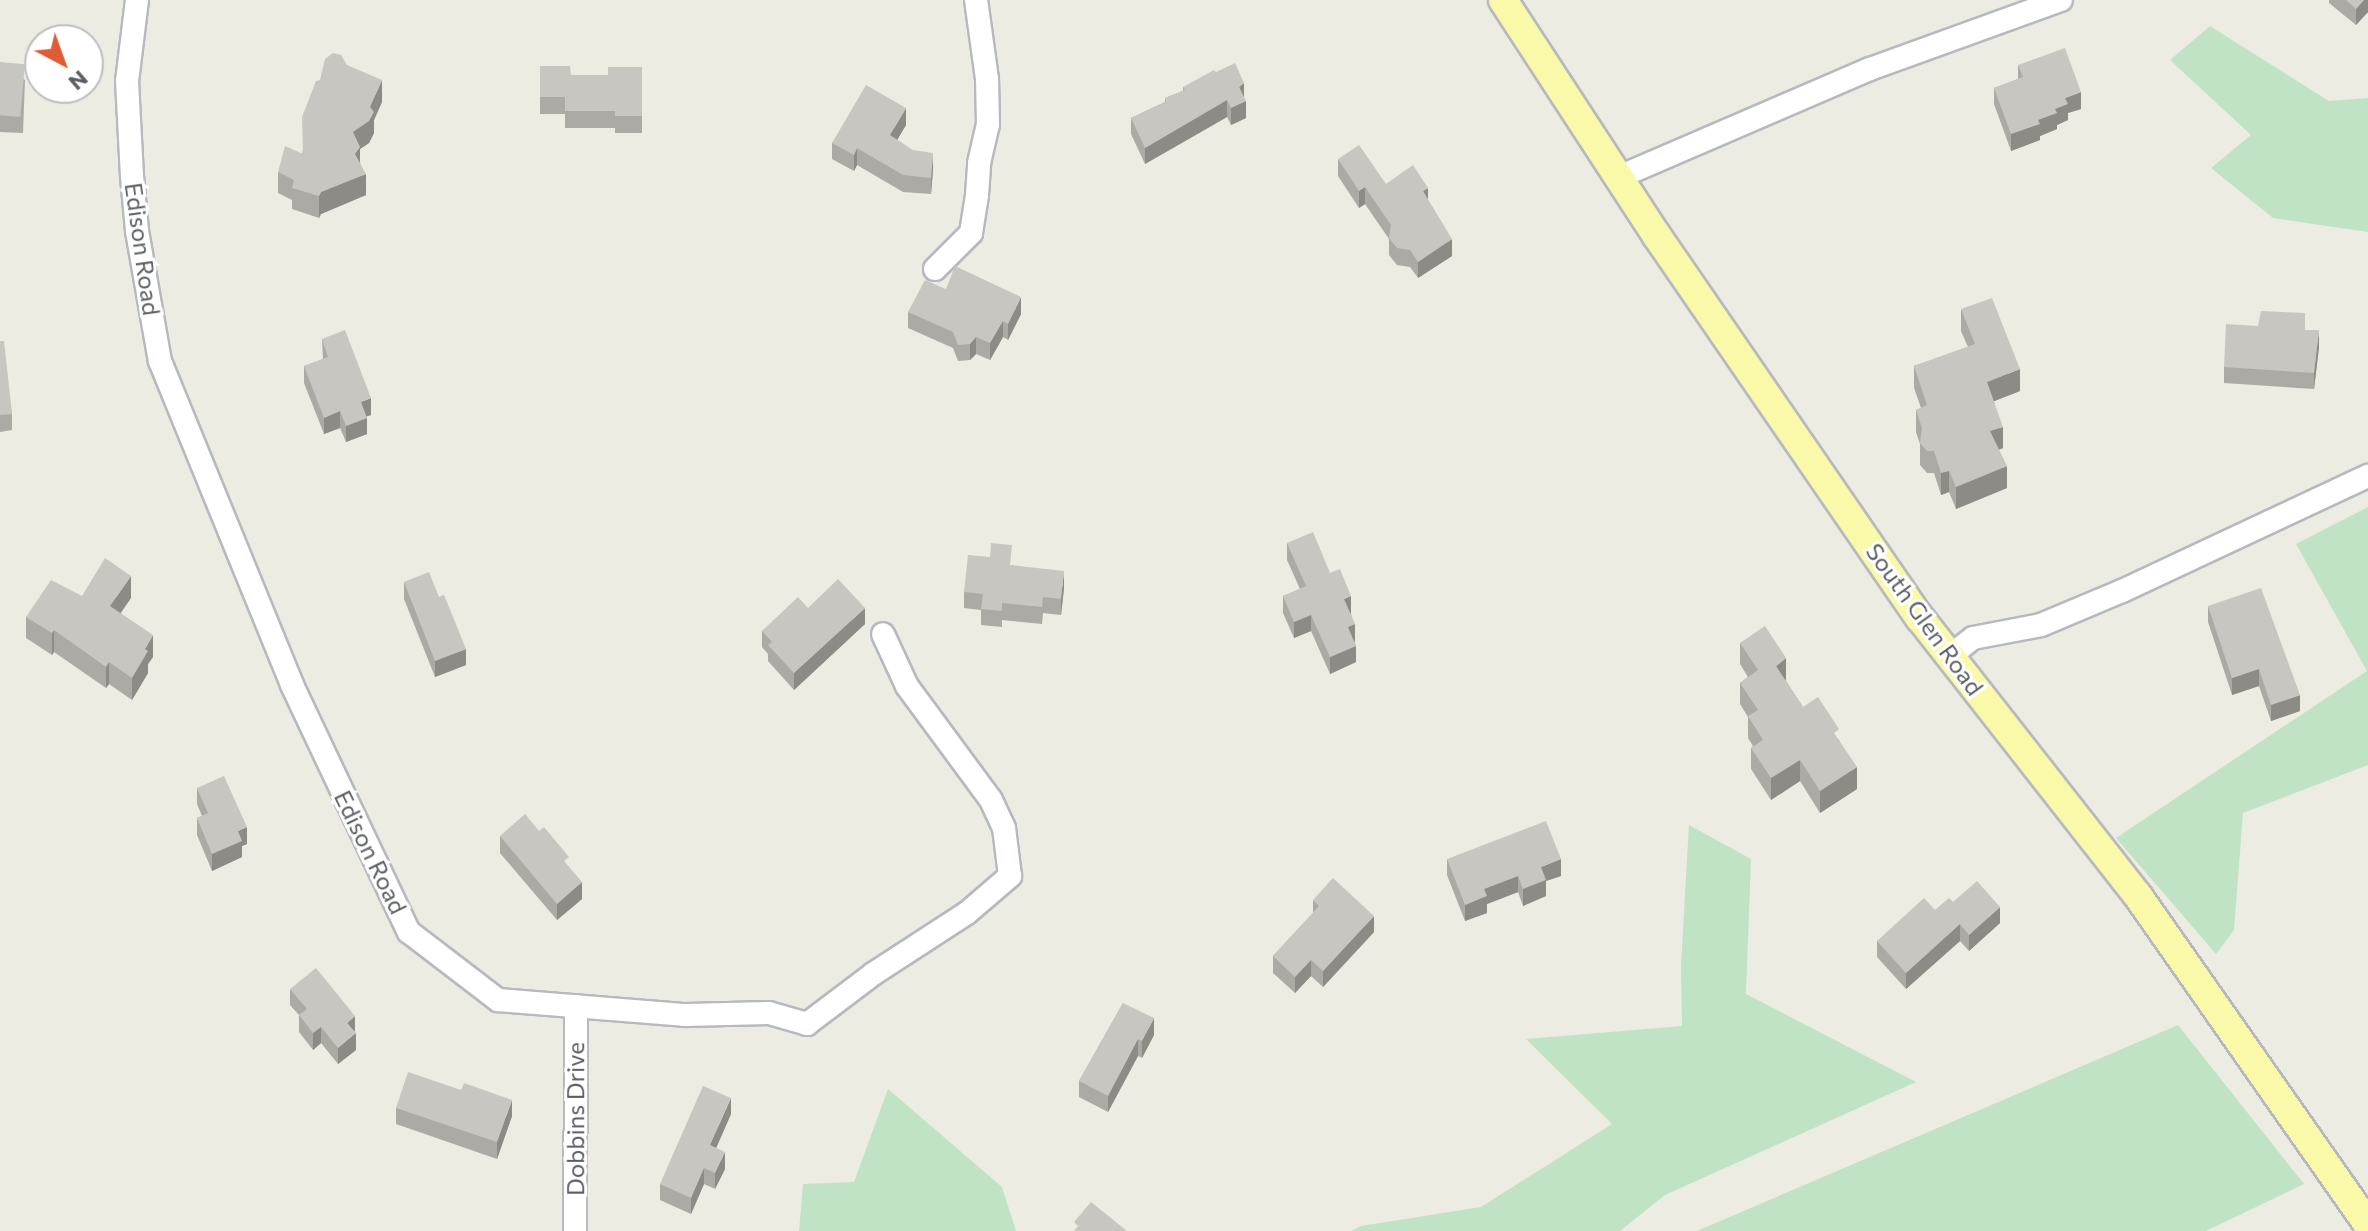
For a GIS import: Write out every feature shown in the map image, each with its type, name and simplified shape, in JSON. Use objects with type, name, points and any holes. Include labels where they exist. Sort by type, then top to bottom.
[{"type":"main road","name":"South Glen Road","points":[[1503,0],[1619,177],[1912,607],[2138,896],[2368,1224]]},
{"type":"street","name":"Edison Road","points":[[137,0],[127,81],[131,161],[137,231],[160,361],[292,685],[409,932],[498,1000],[686,1015],[769,1013],[807,1024],[873,974],[1005,884],[1010,876],[1004,828],[991,800],[907,686],[883,634]]},
{"type":"street","points":[[935,269],[971,233],[979,163],[988,125],[987,79],[976,0]]},
{"type":"street","points":[[1619,177],[1870,69],[2061,0]]},
{"type":"street","points":[[1950,656],[1973,638],[2041,625],[2122,591],[2368,476]]},
{"type":"street","name":"Dobbins Drive","points":[[575,1231],[576,1006]]},
{"type":"green space","points":[[2210,26],[2329,101],[2368,98],[2368,232],[2273,218],[2211,168],[2251,135],[2170,60]]},
{"type":"green space","points":[[2368,507],[2368,765],[2243,813],[2234,930],[2216,954],[2116,838],[2367,671],[2296,544]]},
{"type":"green space","points":[[1689,825],[1751,859],[1746,994],[1916,1082],[1665,1195],[1620,1231],[1351,1231],[1361,1226],[1481,1207],[1612,1124],[1526,1039],[1682,1026],[1681,965]]},
{"type":"green space","points":[[2178,1025],[2304,1184],[2206,1231],[1697,1231]]},
{"type":"green space","points":[[888,1089],[1002,1187],[1016,1231],[799,1231],[803,1184],[854,1182]]},
{"type":"building","points":[[2346,0],[2364,0],[2356,9]]},
{"type":"building","points":[[2065,48],[2081,92],[2065,98],[2068,104],[2055,109],[2057,113],[2038,120],[2040,124],[2011,134],[1994,88],[2023,77],[2018,65]]},
{"type":"building","points":[[333,53],[341,55],[347,65],[382,80],[370,107],[374,112],[369,121],[353,132],[360,147],[355,154],[366,174],[321,192],[319,196],[292,188],[294,180],[278,172],[285,146],[303,154],[302,117],[316,81],[320,80],[325,59]]},
{"type":"building","points":[[0,62],[24,64],[20,117],[0,115]]},
{"type":"building","points":[[1235,63],[1244,83],[1239,87],[1246,101],[1231,108],[1227,100],[1145,148],[1131,118],[1166,102],[1165,98],[1185,90],[1183,87],[1214,70],[1216,72]]},
{"type":"building","points":[[540,66],[570,66],[571,75],[608,75],[608,67],[642,67],[642,116],[615,116],[615,111],[565,111],[565,97],[540,97]]},
{"type":"building","points":[[866,85],[906,108],[890,135],[913,150],[933,153],[931,178],[903,175],[857,148],[854,155],[832,143]]},
{"type":"building","points":[[1359,145],[1386,184],[1413,165],[1428,188],[1423,191],[1452,239],[1418,262],[1410,250],[1397,248],[1389,238],[1391,225],[1365,187],[1359,191],[1338,159]]},
{"type":"building","points":[[955,266],[1021,297],[1008,324],[1003,321],[990,343],[976,337],[970,344],[958,345],[953,332],[908,312],[925,280],[946,289]]},
{"type":"building","points":[[1992,298],[2020,369],[1987,382],[2003,427],[1990,431],[2007,466],[1956,487],[1949,471],[1941,473],[1934,451],[1927,451],[1920,443],[1922,428],[1916,410],[1927,405],[1914,366],[1975,344],[1961,309]]},
{"type":"building","points":[[2261,311],[2305,313],[2305,330],[2319,330],[2314,373],[2224,367],[2226,324],[2258,326]]},
{"type":"building","points":[[345,330],[371,398],[361,402],[367,418],[346,426],[340,411],[324,418],[304,366],[328,357],[322,339]]},
{"type":"building","points":[[0,341],[4,341],[12,414],[0,415]]},
{"type":"building","points":[[1313,532],[1330,573],[1340,569],[1351,596],[1344,599],[1355,624],[1348,627],[1356,646],[1330,657],[1311,615],[1294,622],[1283,596],[1306,586],[1287,543]]},
{"type":"building","points":[[991,543],[1012,545],[1010,565],[1064,571],[1061,599],[1043,597],[1042,607],[1002,603],[1002,611],[981,609],[983,594],[964,592],[968,555],[990,557]]},
{"type":"building","points":[[105,558],[131,576],[110,606],[153,635],[145,649],[148,651],[132,678],[109,662],[106,667],[54,630],[52,633],[26,617],[51,580],[82,596]]},
{"type":"building","points":[[429,572],[439,597],[444,595],[466,649],[435,661],[404,582]]},
{"type":"building","points":[[838,579],[865,608],[794,673],[768,645],[772,642],[762,631],[798,597],[808,608]]},
{"type":"building","points":[[2261,588],[2300,695],[2271,705],[2259,669],[2232,678],[2208,606]]},
{"type":"building","points":[[1765,626],[1786,658],[1776,666],[1803,707],[1818,697],[1839,729],[1834,733],[1857,767],[1820,791],[1800,760],[1771,778],[1751,748],[1763,740],[1748,716],[1758,710],[1740,683],[1758,670],[1740,643]]},
{"type":"building","points":[[224,776],[247,827],[238,831],[242,841],[212,854],[197,818],[208,813],[197,788]]},
{"type":"building","points":[[525,814],[539,831],[544,827],[569,857],[564,861],[582,882],[557,904],[500,836]]},
{"type":"building","points":[[1546,821],[1561,859],[1541,867],[1546,880],[1523,889],[1518,876],[1484,889],[1487,896],[1465,905],[1447,859]]},
{"type":"building","points":[[1333,878],[1374,916],[1323,971],[1311,960],[1295,977],[1273,956],[1319,906],[1313,900]]},
{"type":"building","points":[[1977,881],[2000,907],[1969,935],[1960,924],[1906,973],[1877,941],[1924,898],[1935,910],[1949,898],[1953,902]]},
{"type":"building","points":[[316,968],[355,1016],[347,1023],[356,1033],[338,1048],[321,1027],[313,1033],[299,1015],[307,1009],[290,989]]},
{"type":"building","points":[[1123,1003],[1154,1018],[1142,1041],[1138,1039],[1108,1096],[1079,1081]]},
{"type":"building","points":[[408,1072],[461,1090],[464,1083],[512,1100],[497,1142],[396,1108]]},
{"type":"building","points":[[703,1086],[731,1098],[710,1145],[725,1152],[715,1173],[704,1168],[691,1198],[660,1184]]},
{"type":"building","points":[[1091,1202],[1127,1231],[1074,1231],[1078,1226],[1074,1222]]}]
